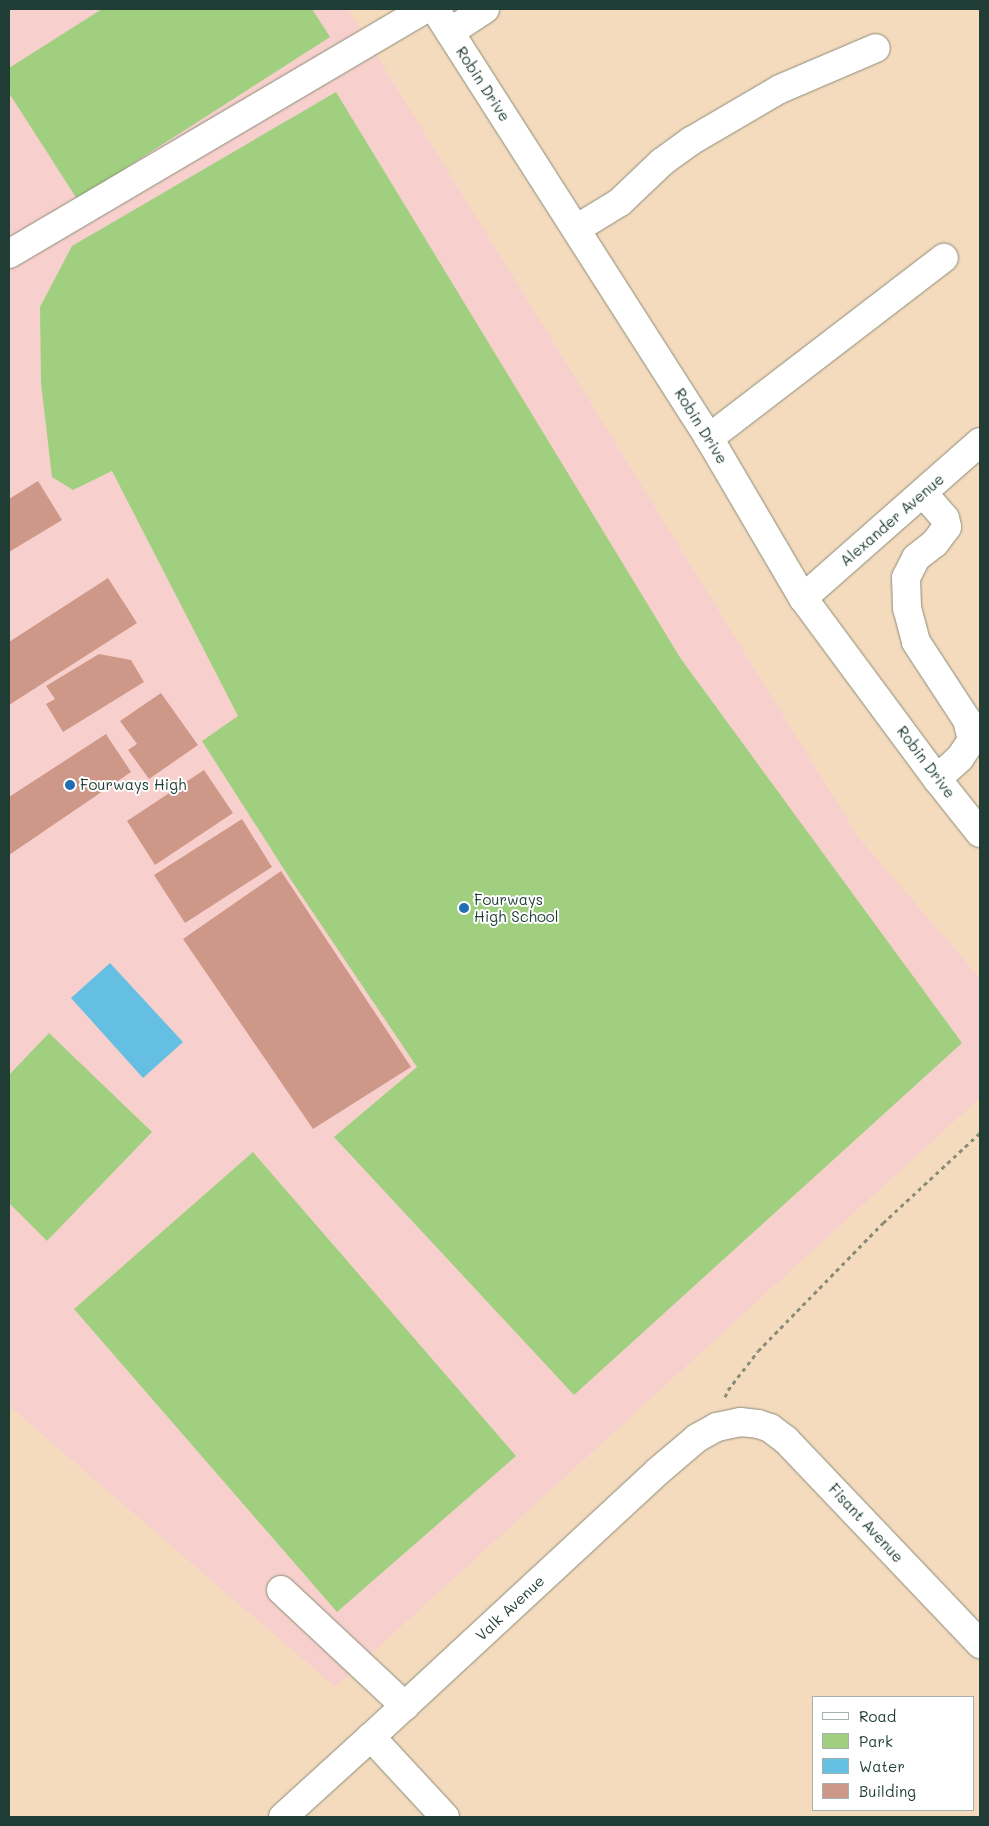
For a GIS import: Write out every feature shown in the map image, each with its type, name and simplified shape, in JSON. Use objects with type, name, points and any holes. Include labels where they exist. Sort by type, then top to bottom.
[{"type":"street","points":[[9,254],[425,9]]},
{"type":"street","name":"Robin Drive","points":[[435,9],[710,438],[804,598],[937,779],[980,833]]},
{"type":"street","points":[[450,32],[485,9]]},
{"type":"street","points":[[576,229],[620,202],[662,162],[691,141],[780,88],[876,48]]},
{"type":"street","points":[[710,438],[944,258]]},
{"type":"street","name":"Alexander Avenue","points":[[804,598],[980,442]]},
{"type":"street","points":[[923,493],[945,518],[947,527],[935,543],[916,558],[906,578],[907,608],[916,642],[967,720],[972,740],[960,758],[937,779]]},
{"type":"street","name":"Fisant Avenue","points":[[728,1424],[770,1428],[801,1454],[980,1644]]},
{"type":"street","name":"Valk Avenue","points":[[283,1817],[657,1472],[697,1438],[728,1424]]},
{"type":"street","points":[[280,1590],[405,1706]]},
{"type":"street","points":[[371,1737],[445,1817]]},
{"type":"path","points":[[728,1424],[728,1390],[758,1351],[883,1222],[980,1133]]},
{"type":"shaded area","name":"Fourways High School","points":[[9,9],[348,9],[859,838],[980,978],[980,1098],[335,1687],[9,1406]]},
{"type":"green space","points":[[102,9],[312,9],[330,37],[77,199],[9,93],[9,68]]},
{"type":"green space","points":[[336,92],[681,659],[962,1043],[574,1395],[334,1137],[417,1067],[287,874],[202,741],[238,716],[112,471],[73,490],[52,477],[41,383],[40,307],[72,246]]},
{"type":"green space","points":[[49,1033],[152,1132],[47,1241],[9,1203],[9,1075]]},
{"type":"green space","points":[[253,1152],[516,1456],[337,1612],[74,1309]]},
{"type":"water","points":[[110,963],[183,1042],[143,1078],[71,998]]},
{"type":"building","points":[[38,481],[62,520],[9,552],[9,499]]},
{"type":"building","points":[[108,578],[137,623],[9,705],[9,642]]},
{"type":"building","points":[[99,654],[131,660],[144,682],[63,732],[46,704],[55,699],[46,686]]},
{"type":"building","points":[[161,693],[198,745],[149,779],[128,750],[137,744],[120,721]]},
{"type":"building","name":"Fourways High","points":[[106,734],[131,772],[9,855],[9,797]]},
{"type":"building","points":[[204,770],[233,813],[155,865],[127,821]]},
{"type":"building","points":[[242,819],[272,867],[185,923],[154,875]]},
{"type":"building","points":[[281,871],[411,1067],[313,1129],[183,939]]},
{"type":"place","name":"Fourways High","points":[[70,785]]},
{"type":"place","name":"Fourways High School","points":[[464,908]]}]
